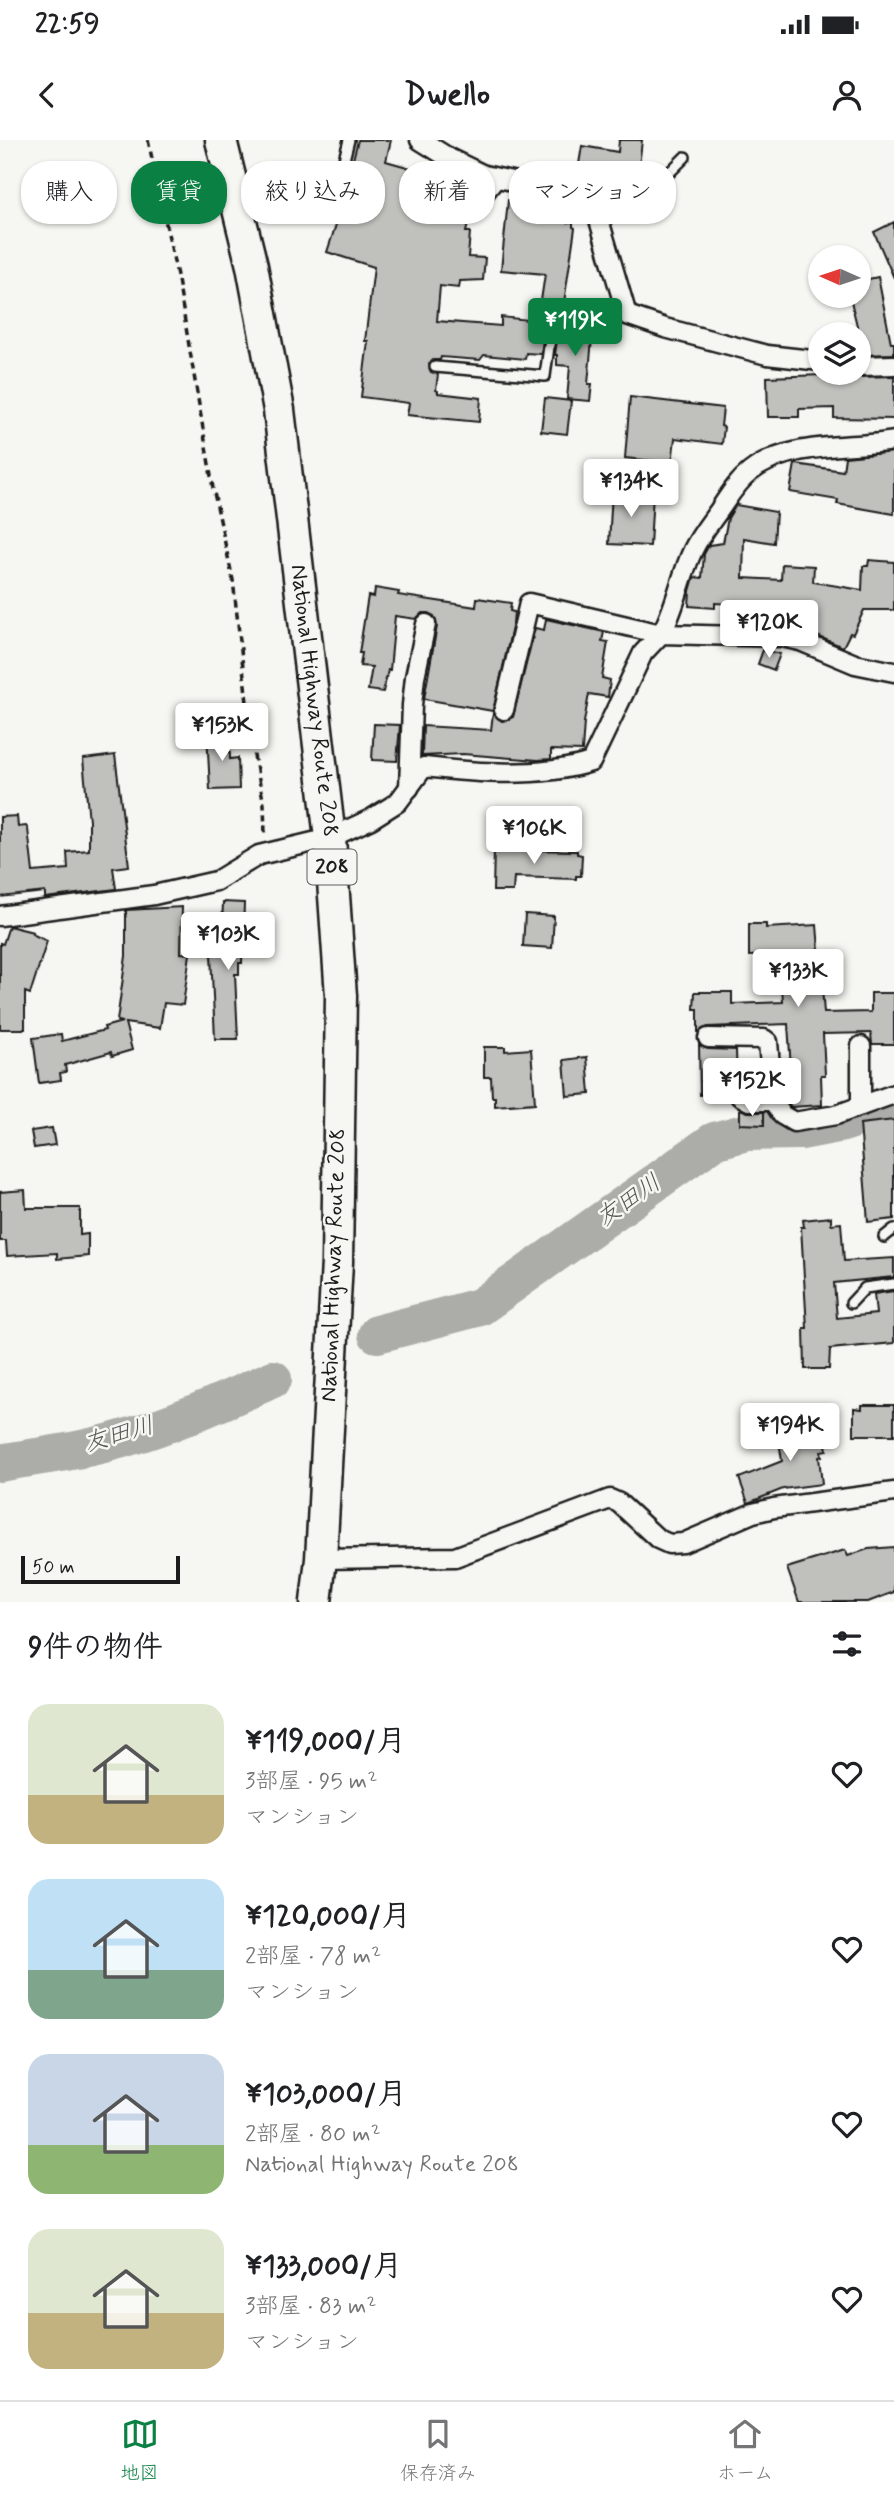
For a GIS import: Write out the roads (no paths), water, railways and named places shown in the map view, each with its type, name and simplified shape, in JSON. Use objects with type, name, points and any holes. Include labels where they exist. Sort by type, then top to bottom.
[{"type":"highway","name":"National Highway Route 208","points":[[221,140],[252,266],[279,410],[330,838],[341,996],[337,1262],[321,1559],[316,1602]]},
{"type":"street","points":[[420,140],[484,176],[509,182]]},
{"type":"street","points":[[600,224],[627,315],[767,355],[808,360]]},
{"type":"street","points":[[871,366],[894,365]]},
{"type":"street","points":[[0,916],[154,895],[216,881],[259,855],[330,838],[371,820],[398,802],[424,767],[465,772],[527,772],[575,767],[592,762],[643,653],[661,634],[670,619],[682,576],[694,548],[735,487],[764,463],[797,451],[894,441]]},
{"type":"street","points":[[504,710],[528,603],[661,634],[782,637],[800,641],[855,664],[894,672]]},
{"type":"street","points":[[410,788],[412,705],[426,624]]},
{"type":"street","points":[[708,1038],[764,1039],[768,1042],[773,1101],[782,1115],[794,1122],[836,1115],[894,1094]]},
{"type":"street","points":[[860,1106],[861,1046]]},
{"type":"street","points":[[740,1096],[749,1101],[773,1101]]},
{"type":"street","points":[[321,1559],[455,1557],[610,1499],[619,1503],[658,1539],[669,1544],[684,1543],[753,1513],[894,1492]]},
{"type":"lane","points":[[343,161],[348,140]]},
{"type":"lane","points":[[676,165],[685,156]]},
{"type":"lane","points":[[495,186],[500,180]]},
{"type":"lane","points":[[435,366],[545,376],[554,309],[627,315]]},
{"type":"lane","points":[[884,1237],[894,1229]]},
{"type":"lane","points":[[851,1303],[865,1288],[894,1284]]},
{"type":"waterway","name":"友田川","points":[[377,1334],[480,1307],[714,1141],[747,1132],[801,1131],[843,1123],[894,1106]]},
{"type":"waterway","name":"友田川","points":[[0,1463],[77,1450],[122,1439],[180,1419],[273,1379]]}]
